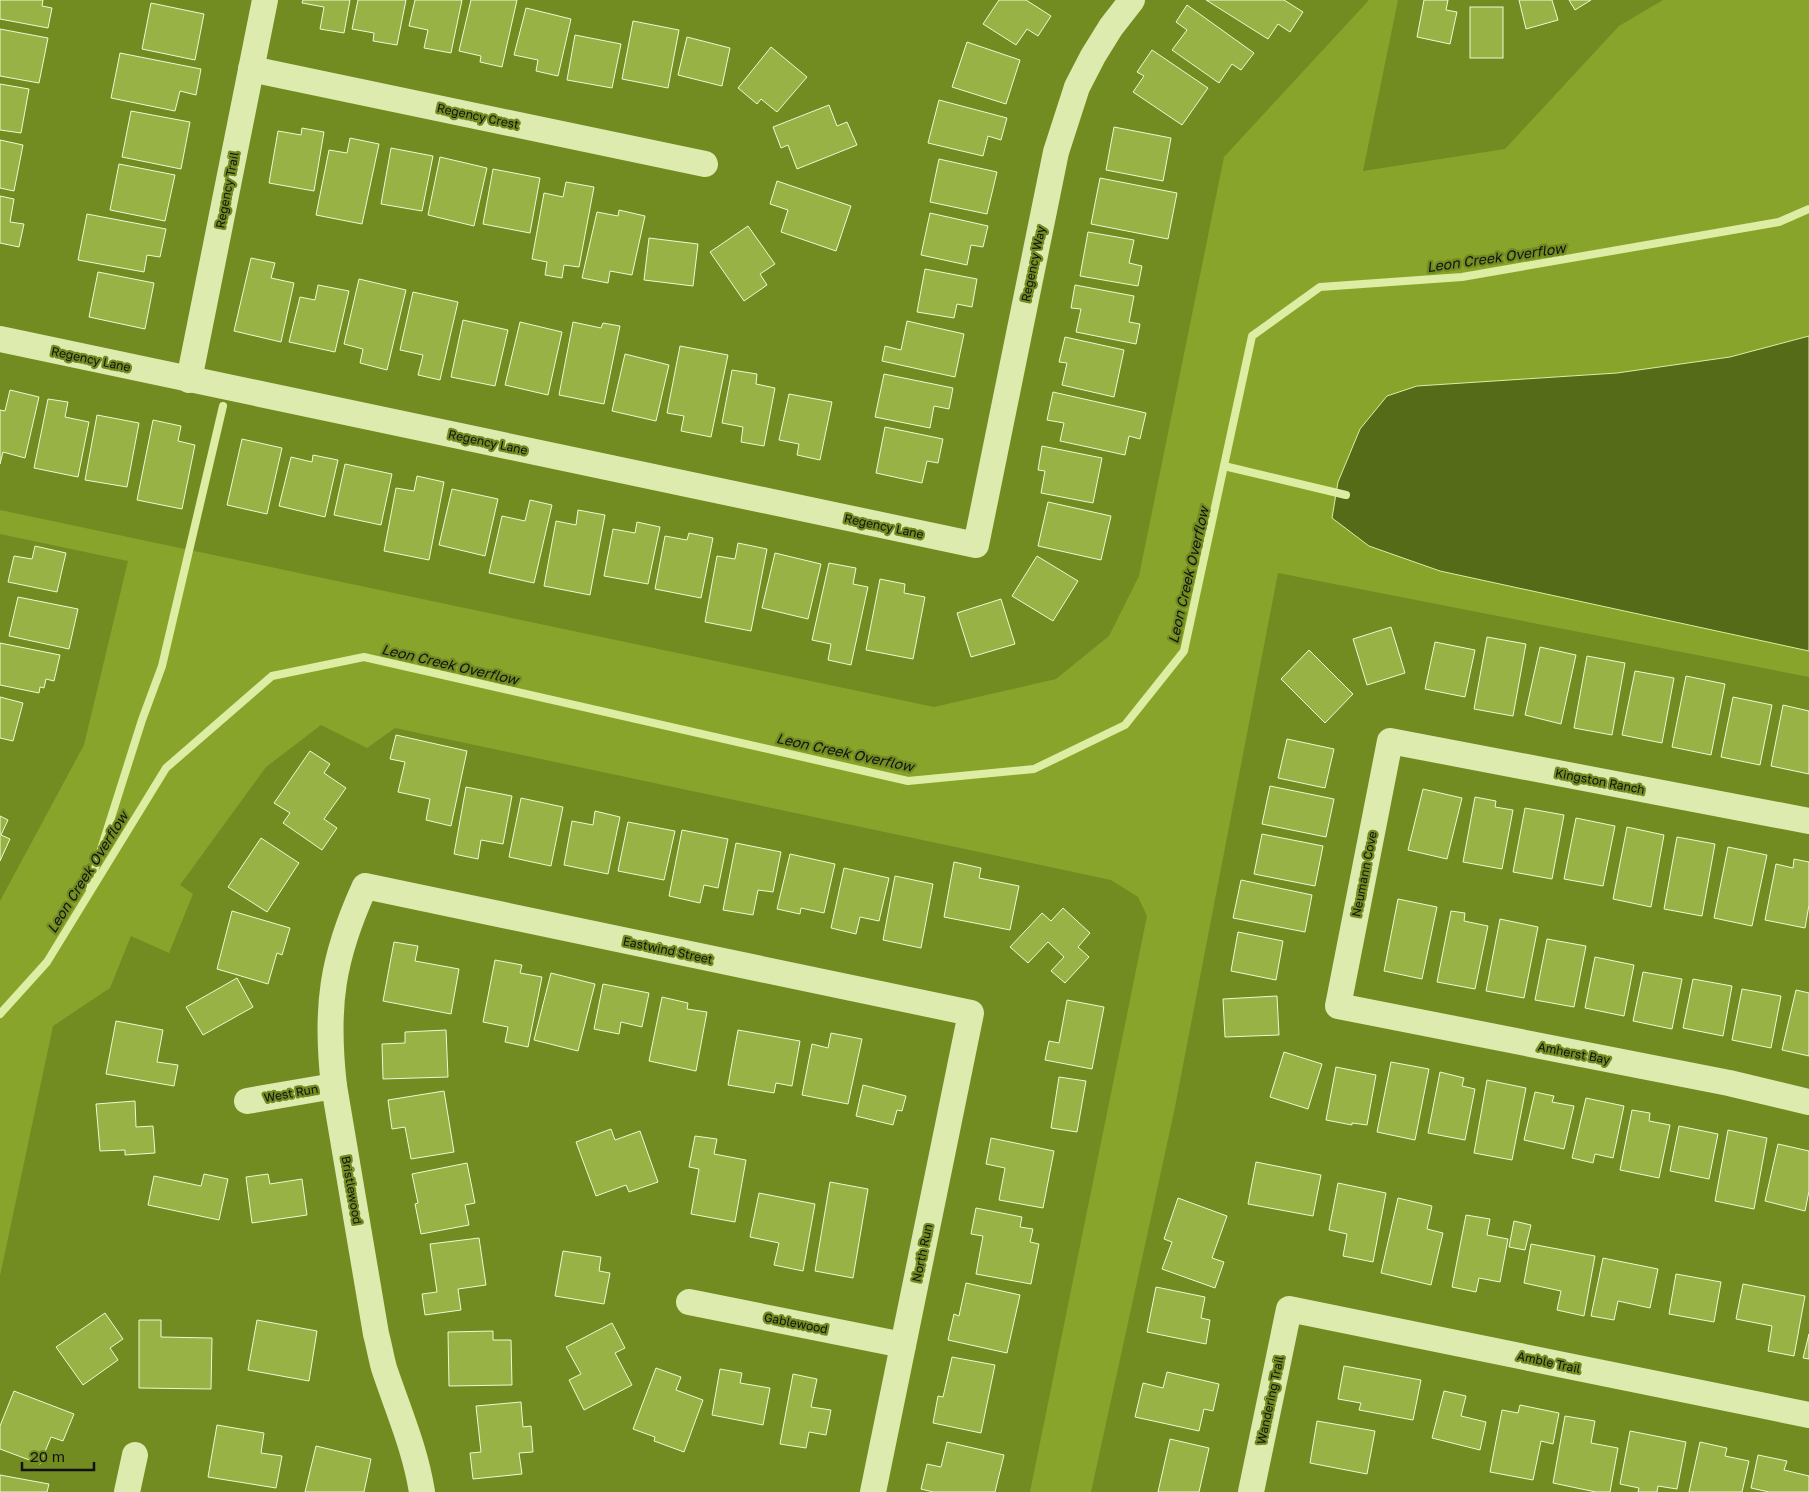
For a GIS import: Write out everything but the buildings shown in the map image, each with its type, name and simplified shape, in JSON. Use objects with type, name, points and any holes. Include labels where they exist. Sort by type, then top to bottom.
[{"type":"street","name":"Regency Trail","points":[[189,380],[265,0]]},
{"type":"street","name":"Regency Way","points":[[976,545],[1056,152],[1077,87],[1111,27],[1132,0]]},
{"type":"street","name":"Regency Crest","points":[[251,69],[705,164]]},
{"type":"street","name":"Regency Lane","points":[[0,340],[976,545]]},
{"type":"street","name":"Kingston Ranch","points":[[1390,741],[1809,821]]},
{"type":"street","name":"Neumann Cove","points":[[1338,1006],[1390,741]]},
{"type":"street","name":"Eastwind Street","points":[[364,886],[970,1013]]},
{"type":"street","name":"Bristlewood","points":[[364,886],[340,950],[333,982],[330,1015],[330,1049],[334,1086],[376,1334],[384,1366],[410,1438],[422,1492]]},
{"type":"street","name":"Amherst Bay","points":[[1338,1006],[1729,1083],[1809,1102]]},
{"type":"street","name":"North Run","points":[[873,1492],[970,1013]]},
{"type":"street","name":"West Run","points":[[247,1101],[334,1086]]},
{"type":"street","name":"Gablewood","points":[[689,1302],[903,1345]]},
{"type":"street","name":"Amble Trail","points":[[1289,1309],[1809,1415]]},
{"type":"street","name":"Wandering Trail","points":[[1251,1492],[1289,1309]]},
{"type":"street","points":[[127,1492],[135,1455]]},
{"type":"shaded area","points":[[1369,0],[1398,0],[1363,171],[1505,149],[1619,26],[1663,0],[1809,0],[1809,677],[1278,573],[1174,1112],[1091,1492],[1030,1492],[1147,916],[1138,897],[1111,880],[395,728],[367,748],[321,725],[266,767],[180,885],[193,894],[169,953],[131,936],[110,988],[53,1026],[0,1276],[0,901],[84,745],[128,561],[0,534],[0,510],[934,707],[1056,679],[1109,636],[1139,576],[1224,157]]},
{"type":"shaded area","points":[[1809,336],[1809,651],[1440,571],[1369,546],[1332,518],[1338,482],[1360,429],[1387,396],[1417,386],[1617,373],[1730,357]]},
{"type":"waterway","name":"Leon Creek Overflow","points":[[0,1014],[47,962],[166,768],[272,676],[364,657],[908,781],[1034,769],[1125,725],[1184,651],[1252,336],[1320,287],[1462,277],[1779,222],[1809,209]]},
{"type":"waterway","points":[[89,887],[142,720],[162,666],[223,406]]},
{"type":"waterway","points":[[1224,466],[1346,495]]}]
